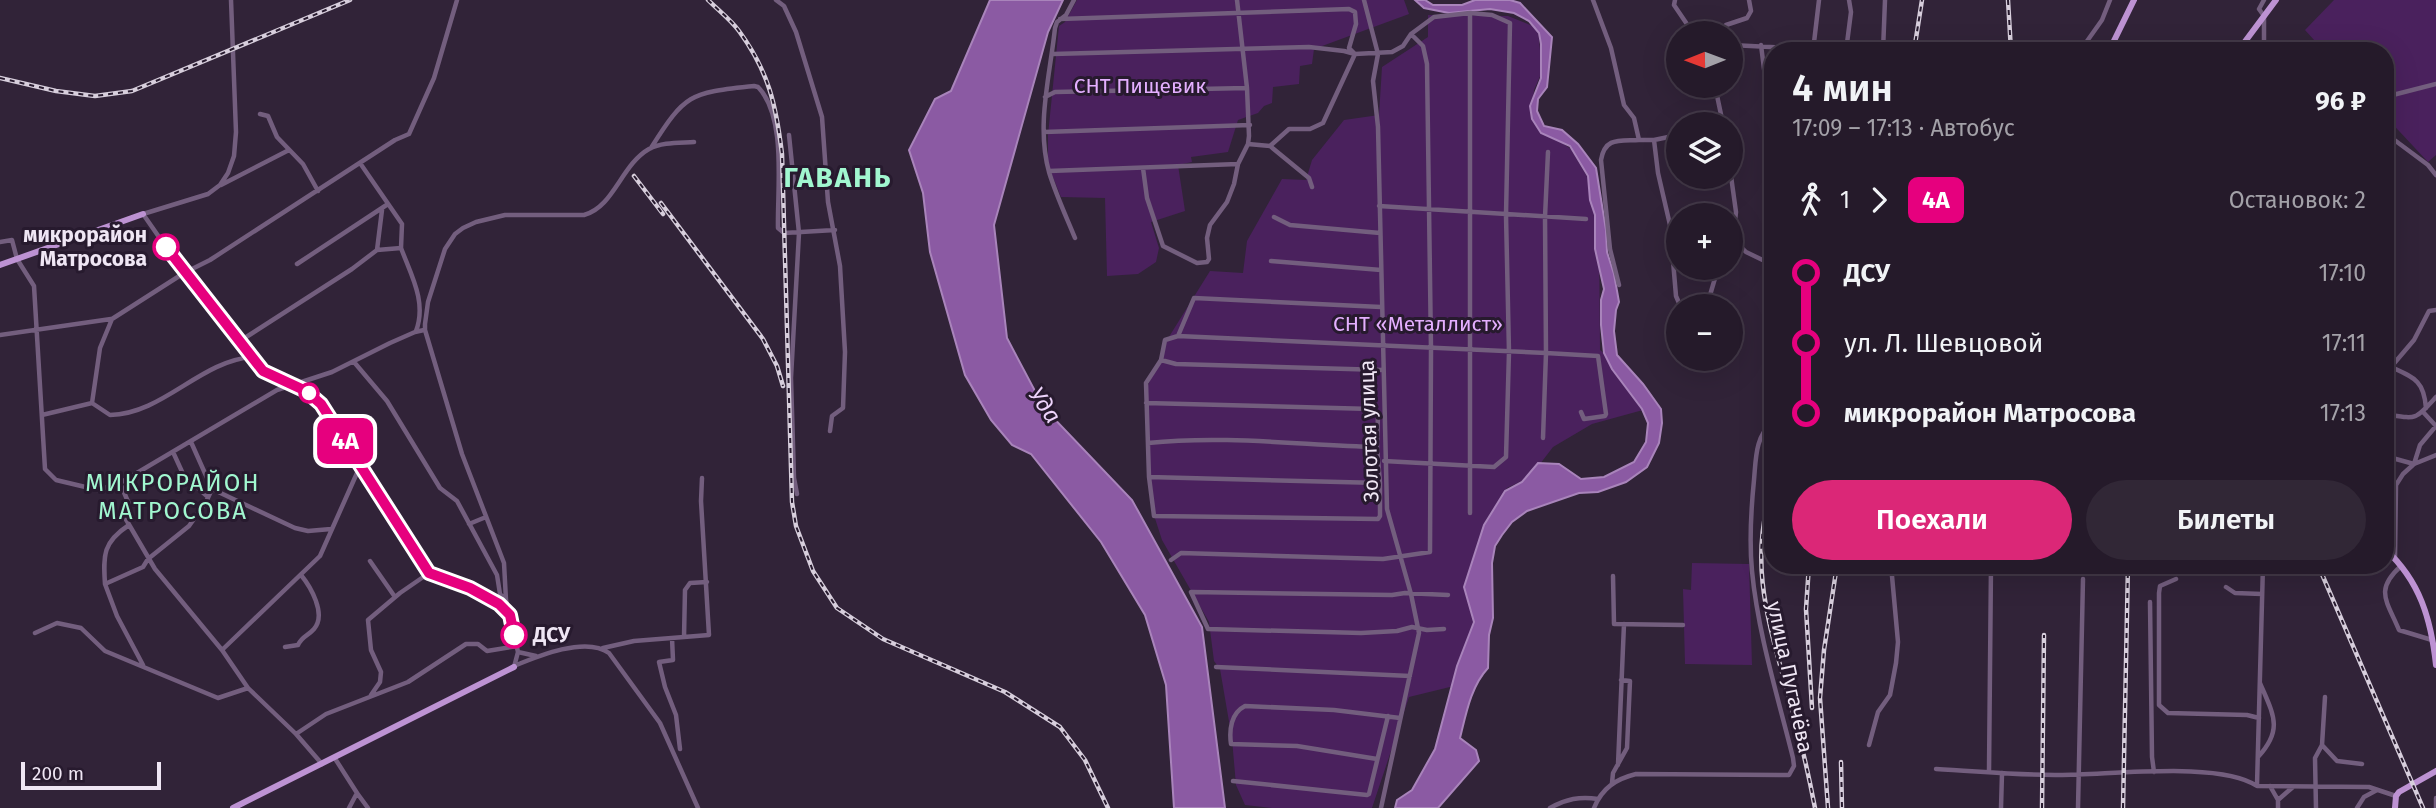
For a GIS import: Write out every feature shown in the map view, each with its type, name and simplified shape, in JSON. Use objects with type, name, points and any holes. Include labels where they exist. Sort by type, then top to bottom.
[{"type":"main road","points":[[2113,42],[2134,0]]},
{"type":"main road","points":[[2245,42],[2276,0]]},
{"type":"main road","points":[[0,265],[143,214]]},
{"type":"main road","points":[[2395,558],[2423,602],[2433,640],[2436,665]]},
{"type":"main road","points":[[233,808],[514,667]]},
{"type":"main road","points":[[2395,808],[2396,796],[2436,773]]},
{"type":"street","points":[[220,185],[234,156],[231,0]]},
{"type":"street","points":[[0,335],[112,319],[409,134],[434,78],[457,0]]},
{"type":"street","points":[[776,0],[784,6],[796,33],[816,92],[825,135],[828,202],[840,266],[845,352],[843,408],[832,416],[830,431]]},
{"type":"street","points":[[1074,0],[1055,28],[1044,98],[1044,132],[1049,171],[1074,238]]},
{"type":"street","points":[[1143,168],[1147,198],[1163,246],[1197,264],[1206,262],[1209,259],[1207,238],[1210,225],[1227,202],[1238,164],[1248,144],[1250,125],[1237,0]]},
{"type":"street","points":[[1364,0],[1378,54]]},
{"type":"street","points":[[1593,0],[1611,48],[1624,105],[1634,118],[1639,140]]},
{"type":"street","points":[[1675,0],[1674,5],[1685,21]]},
{"type":"street","points":[[1738,21],[1747,18],[1751,11],[1749,0]]},
{"type":"street","points":[[1814,42],[1819,0]]},
{"type":"street","points":[[1847,42],[1851,12],[1849,0]]},
{"type":"street","points":[[1883,42],[1885,0]]},
{"type":"street","points":[[2086,42],[2102,20],[2110,0]]},
{"type":"street","points":[[2264,0],[2259,9],[2264,16],[2264,42]]},
{"type":"street","points":[[1060,19],[1352,9],[1355,12],[1356,24],[1349,48],[1355,54]]},
{"type":"street","points":[[1053,54],[1308,47],[1355,54],[1378,54],[1392,52],[1403,46],[1411,34],[1434,17],[1470,13],[1492,15],[1510,23],[1506,215],[1509,352],[1506,457],[1494,467],[1384,461]]},
{"type":"street","points":[[1470,13],[1470,513]]},
{"type":"street","points":[[1171,560],[1181,553],[1383,559],[1430,552],[1431,349],[1427,55],[1420,42],[1411,34]]},
{"type":"street","points":[[1743,45],[1764,45]]},
{"type":"street","points":[[1761,45],[1764,69]]},
{"type":"street","points":[[1270,146],[1289,129],[1310,129],[1323,123],[1355,54]]},
{"type":"street","name":"Золотая улица","points":[[1378,54],[1373,81],[1378,127],[1387,509],[1418,629],[1381,808]]},
{"type":"street","points":[[2394,95],[2436,84]]},
{"type":"street","points":[[514,667],[518,649],[506,600],[504,564],[462,454],[425,330],[435,279],[445,249],[455,234],[476,222],[505,215],[584,215],[596,212],[630,165],[651,148],[666,124],[687,100],[697,94],[712,91],[758,87],[773,113],[778,153],[778,228],[784,233],[835,230]]},
{"type":"street","points":[[1044,98],[1055,92],[1247,88]]},
{"type":"street","points":[[260,114],[268,116],[277,137],[303,164],[318,191]]},
{"type":"street","points":[[1044,132],[1250,125]]},
{"type":"street","points":[[789,135],[799,233],[790,378],[797,494]]},
{"type":"street","points":[[1619,285],[1610,249],[1601,160],[1604,148],[1608,144],[1666,138]]},
{"type":"street","points":[[2394,140],[2428,165],[2436,175]]},
{"type":"street","points":[[1654,141],[1670,225],[1676,294]]},
{"type":"street","points":[[651,148],[694,142]]},
{"type":"street","points":[[1248,144],[1270,146],[1309,178],[1312,187]]},
{"type":"street","points":[[289,150],[220,185],[208,194],[143,214],[184,273],[267,373],[306,391],[321,404],[429,573],[485,596],[499,604],[510,615]]},
{"type":"street","points":[[1543,438],[1548,346],[1545,216],[1548,152]]},
{"type":"street","points":[[360,163],[402,225],[401,248],[419,297],[420,319],[415,332]]},
{"type":"street","points":[[1049,171],[1238,164]]},
{"type":"street","points":[[297,264],[388,204]]},
{"type":"street","points":[[1380,206],[1586,219]]},
{"type":"street","points":[[377,250],[382,209]]},
{"type":"street","points":[[1274,217],[1290,225],[1380,233]]},
{"type":"street","points":[[0,242],[12,240],[17,259],[34,286],[45,470],[56,480],[98,490],[120,484],[277,390],[332,372],[415,332],[425,330]]},
{"type":"street","points":[[240,341],[377,250],[401,248]]},
{"type":"street","points":[[1743,249],[1764,262]]},
{"type":"street","points":[[1271,261],[1381,270]]},
{"type":"street","points":[[1178,336],[1194,298],[1381,307]]},
{"type":"street","points":[[2394,364],[2414,340],[2429,311],[2436,310]]},
{"type":"street","points":[[92,403],[100,348],[112,319]]},
{"type":"street","points":[[1146,403],[1372,409],[1378,414],[1380,516],[1376,520],[1154,516],[1149,477],[1146,403],[1146,383],[1161,360],[1166,340],[1178,336],[1598,356],[1606,414],[1584,419],[1581,412]]},
{"type":"street","points":[[42,415],[92,403],[110,415],[143,408],[228,361],[253,357]]},
{"type":"street","points":[[1161,360],[1176,364],[1383,370]]},
{"type":"street","points":[[354,362],[387,401],[440,488],[457,501],[497,575],[500,594],[506,600]]},
{"type":"street","points":[[2394,369],[2416,380],[2425,391],[2425,411],[2436,426],[2420,446],[2414,464]]},
{"type":"street","points":[[2394,415],[2413,418],[2425,411],[2436,397]]},
{"type":"street","name":"улица Пугачёва","points":[[1612,784],[1627,777],[1648,773],[1789,775],[1792,771],[1793,758],[1761,626],[1752,572],[1750,533],[1756,452],[1764,431]]},
{"type":"street","points":[[191,442],[212,489],[295,528],[308,531],[331,529]]},
{"type":"street","points":[[1148,443],[1253,442],[1384,450]]},
{"type":"street","points":[[173,453],[184,476],[208,497]]},
{"type":"street","points":[[2395,558],[2396,485],[2414,464],[2436,455]]},
{"type":"street","points":[[2394,458],[2414,464]]},
{"type":"street","points":[[222,650],[320,556],[361,464]]},
{"type":"street","points":[[1149,477],[1380,483]]},
{"type":"street","points":[[514,667],[557,650],[602,648],[634,641],[709,635],[702,478]]},
{"type":"street","points":[[120,484],[130,504],[124,516],[148,559],[222,650],[248,688],[296,734],[322,764]]},
{"type":"street","points":[[106,584],[143,567],[148,559],[188,526],[212,489]]},
{"type":"street","points":[[469,524],[486,517]]},
{"type":"street","points":[[129,525],[110,540],[105,552],[106,584],[117,616],[144,667]]},
{"type":"street","points":[[370,561],[395,597]]},
{"type":"street","points":[[2394,572],[2401,566]]},
{"type":"street","points":[[371,696],[380,682],[381,672],[371,650],[367,623],[395,597],[429,573]]},
{"type":"street","points":[[1869,745],[1878,712],[1890,695],[1897,653],[1892,574]]},
{"type":"street","points":[[1989,772],[1991,574]]},
{"type":"street","points":[[2257,786],[2263,574]]},
{"type":"street","points":[[2392,574],[2388,578],[2384,593],[2399,630],[2433,640]]},
{"type":"street","points":[[285,647],[298,645],[301,637],[314,629],[316,624],[316,599],[301,575]]},
{"type":"street","points":[[1613,576],[1614,624],[1683,625]]},
{"type":"street","points":[[2078,808],[2083,579]]},
{"type":"street","points":[[2176,579],[2163,583],[2159,593],[2159,705],[2168,713],[2247,715],[2259,718]]},
{"type":"street","points":[[684,637],[685,590],[690,583],[707,582]]},
{"type":"street","points":[[2226,587],[2235,593],[2262,594]]},
{"type":"street","points":[[1444,629],[1412,627],[1397,631],[1361,633],[1208,629],[1191,592],[1448,595]]},
{"type":"street","points":[[2150,602],[2154,772]]},
{"type":"street","points":[[35,633],[57,623],[81,628],[105,651],[218,698],[248,688]]},
{"type":"street","points":[[1618,765],[1624,624]]},
{"type":"street","points":[[672,638],[673,660],[660,662],[664,687],[676,715],[680,749]]},
{"type":"street","points":[[296,734],[326,714],[408,682],[466,644],[478,644],[487,651],[518,649],[537,656]]},
{"type":"street","points":[[602,648],[609,653],[660,723],[698,808]]},
{"type":"street","points":[[1216,667],[1410,676]]},
{"type":"street","points":[[1594,808],[1598,799],[1612,784],[1618,765],[1628,748],[1630,681],[1621,680]]},
{"type":"street","points":[[2258,758],[2273,740],[2275,731],[2274,719],[2260,681]]},
{"type":"street","points":[[2316,808],[2315,758],[2322,745],[2325,697]]},
{"type":"street","points":[[1377,759],[1297,746],[1231,744],[1229,727],[1239,710],[1245,706],[1334,710],[1400,718]]},
{"type":"street","points":[[1233,780],[1367,795],[1388,716]]},
{"type":"street","points":[[2322,745],[2337,761],[2362,764]]},
{"type":"street","points":[[334,757],[368,808]]},
{"type":"street","points":[[1936,769],[2078,775],[2199,771],[2226,774],[2248,780],[2257,786],[2369,787],[2396,796]]},
{"type":"street","points":[[2001,808],[2002,773]]},
{"type":"street","points":[[2270,786],[2278,800],[2278,808]]},
{"type":"street","points":[[2278,800],[2294,786]]},
{"type":"street","points":[[2357,808],[2364,797],[2378,790]]},
{"type":"street","points":[[349,808],[357,793]]},
{"type":"street","points":[[1550,808],[1573,798],[1598,799]]},
{"type":"street","points":[[2435,808],[2436,798]]},
{"type":"green space","name":"СНТ Пищевик","points":[[1077,0],[1404,0],[1409,14],[1314,49],[1312,64],[1300,66],[1299,84],[1273,87],[1272,103],[1264,106],[1258,113],[1238,120],[1228,152],[1191,157],[1192,162],[1178,165],[1185,211],[1151,222],[1159,248],[1156,262],[1138,274],[1107,276],[1105,198],[1061,197],[1048,165],[1048,135],[1059,26],[1065,22]]},
{"type":"green space","points":[[2334,0],[2436,0],[2436,155],[2428,162],[2394,126],[2394,42],[2316,42],[2305,30]]},
{"type":"green space","name":"СНТ «Металлист»","points":[[1428,15],[1508,16],[1538,28],[1542,72],[1534,90],[1532,113],[1550,135],[1571,149],[1588,178],[1599,225],[1600,350],[1625,377],[1643,410],[1592,424],[1553,447],[1530,477],[1507,488],[1486,520],[1468,590],[1475,615],[1471,638],[1454,686],[1409,697],[1372,808],[1272,808],[1245,805],[1236,785],[1232,739],[1220,669],[1214,661],[1209,622],[1162,540],[1151,506],[1146,390],[1167,340],[1210,271],[1243,273],[1247,241],[1282,179],[1306,180],[1312,160],[1344,120],[1379,115],[1382,67],[1428,37]]},
{"type":"green space","points":[[1692,563],[1749,564],[1752,665],[1685,664],[1683,589],[1691,590]]},
{"type":"shaded area","points":[[990,0],[1063,0],[1048,32],[994,225],[1007,338],[1044,408],[1132,500],[1202,627],[1225,808],[1174,808],[1166,685],[1145,615],[1101,542],[1031,454],[1012,445],[991,420],[965,375],[930,252],[923,193],[909,150],[935,99],[951,91]]},
{"type":"shaded area","points":[[1415,0],[1425,0],[1433,5],[1462,5],[1475,0],[1510,0],[1520,3],[1552,37],[1547,87],[1538,99],[1537,111],[1544,126],[1562,130],[1578,144],[1596,168],[1607,252],[1619,302],[1614,331],[1617,355],[1661,409],[1662,423],[1659,443],[1647,467],[1626,482],[1598,492],[1579,493],[1527,511],[1512,522],[1495,546],[1492,563],[1493,618],[1489,635],[1488,668],[1473,692],[1460,738],[1476,750],[1479,761],[1438,808],[1395,808],[1397,800],[1412,790],[1435,749],[1457,666],[1474,622],[1464,587],[1484,525],[1505,491],[1522,482],[1538,463],[1559,464],[1581,479],[1604,477],[1634,462],[1646,442],[1648,423],[1642,409],[1612,369],[1604,353],[1601,300],[1604,289],[1595,249],[1595,215],[1590,200],[1588,176],[1570,146],[1541,133],[1532,119],[1530,106],[1541,78],[1539,33],[1529,21],[1514,13],[1490,9],[1449,13],[1424,8]]},
{"type":"railway","points":[[0,78],[56,91],[95,96],[132,91],[350,0]]},
{"type":"railway","points":[[708,0],[736,27],[758,61],[777,120],[782,154],[792,502],[796,526],[813,571],[837,608],[883,639],[1005,692],[1060,727],[1085,760],[1108,808]]},
{"type":"railway","points":[[1915,42],[1922,0]]},
{"type":"railway","points":[[2008,0],[2010,42]]},
{"type":"railway","points":[[634,176],[663,214]]},
{"type":"railway","points":[[661,203],[763,339],[777,366],[783,386]]},
{"type":"railway","points":[[1764,524],[1761,561],[1767,609],[1815,808]]},
{"type":"railway","points":[[1808,574],[1806,609],[1812,708]]},
{"type":"railway","points":[[1828,808],[1820,698],[1836,574]]},
{"type":"railway","points":[[2123,808],[2128,574]]},
{"type":"railway","points":[[2322,574],[2423,808]]},
{"type":"railway","points":[[2042,808],[2044,635]]},
{"type":"railway","points":[[1841,762],[1842,808]]},
{"type":"bus line","name":"4А","points":[[166,247],[263,371],[306,391],[321,404],[429,573],[470,588],[499,604],[510,615],[514,635]]},
{"type":"place","name":"микрорайон Матросова","points":[[166,247]]},
{"type":"place","name":"ДСУ","points":[[514,635]]},
{"type":"district","name":"ГАВАНЬ","points":[[838,177]]},
{"type":"district","name":"МИКРОРАЙОН МАТРОСОВА","points":[[173,497]]},
{"type":"water label","name":"Уда","points":[[1045,405]]}]
